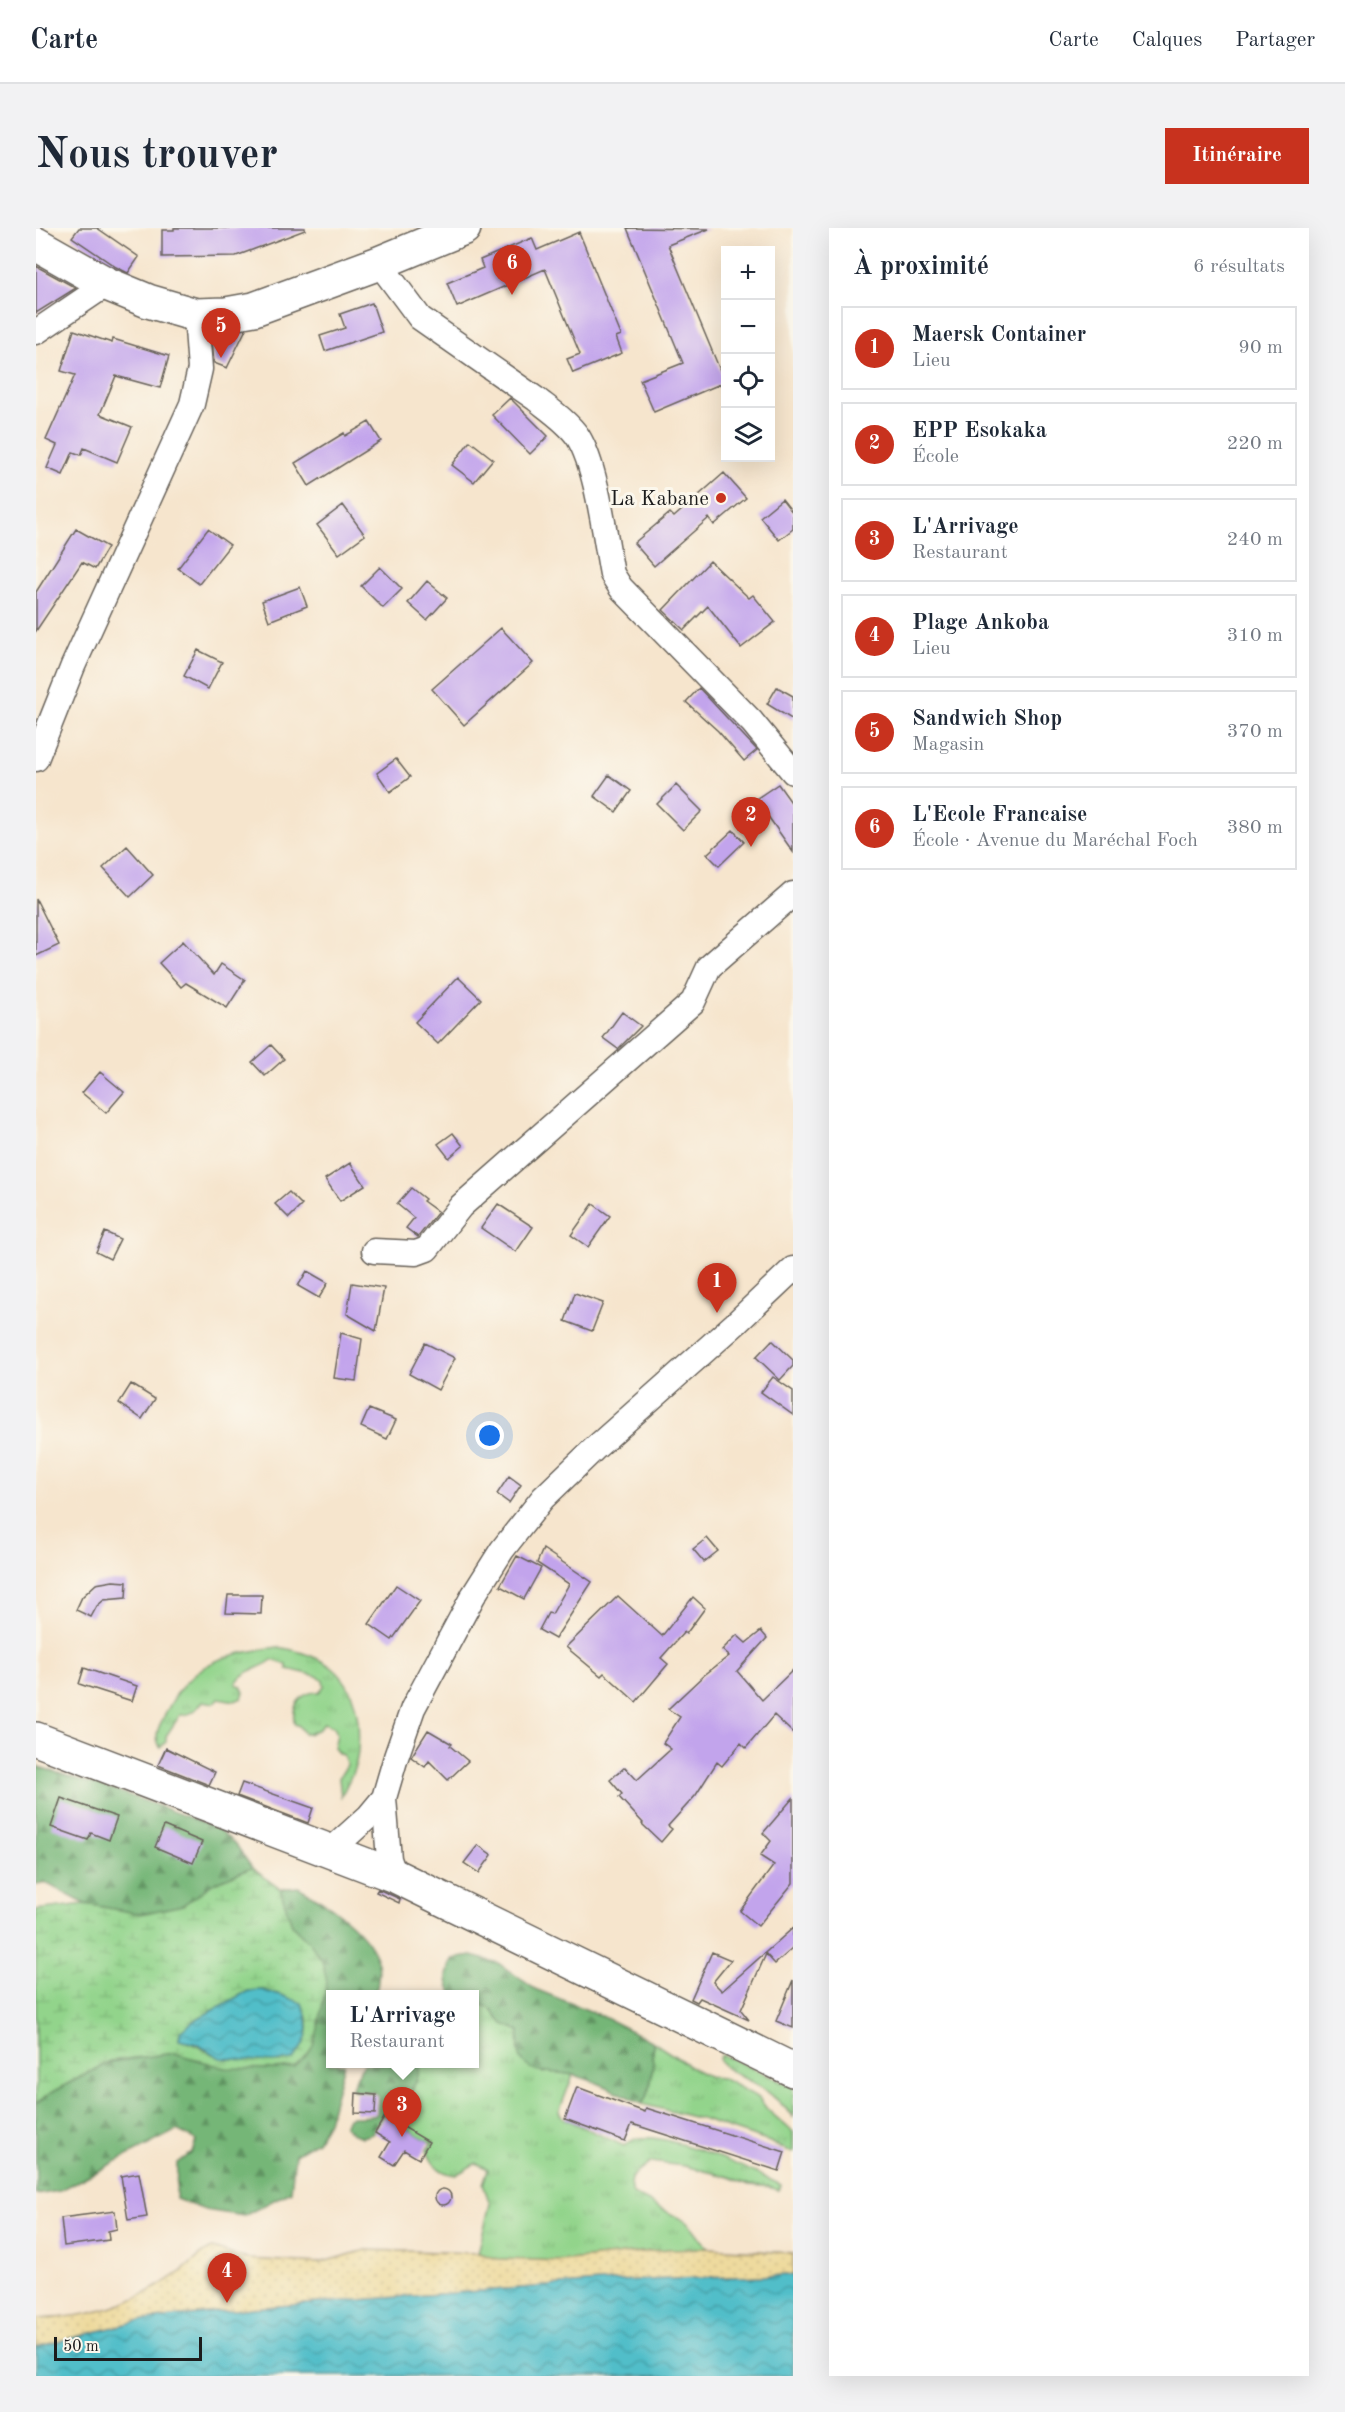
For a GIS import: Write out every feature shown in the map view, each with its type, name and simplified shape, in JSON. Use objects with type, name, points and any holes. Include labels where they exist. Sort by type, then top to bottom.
[{"type":"main road","points":[[36,244],[107,284],[148,301],[196,315],[226,314],[254,309],[379,263],[465,228]]},
{"type":"main road","points":[[36,1739],[395,1876],[793,2070]]},
{"type":"street","points":[[379,263],[420,318],[536,399],[555,414],[578,438],[592,473],[612,574],[621,588],[752,722],[793,772]]},
{"type":"street","points":[[36,332],[107,284]]},
{"type":"street","points":[[36,759],[78,655],[192,404],[200,369],[196,315]]},
{"type":"street","points":[[374,1251],[416,1253],[427,1249],[461,1206],[693,1002],[709,967],[793,894]]},
{"type":"street","points":[[329,1852],[369,1816],[384,1798],[413,1708],[469,1604],[502,1550],[543,1498],[619,1425],[735,1324],[793,1269]]},
{"type":"street","points":[[384,1798],[389,1858],[395,1876]]},
{"type":"green space","points":[[278,1647],[294,1650],[322,1661],[343,1678],[350,1690],[355,1705],[359,1737],[355,1767],[341,1797],[339,1778],[347,1765],[343,1755],[334,1748],[337,1734],[334,1727],[324,1723],[319,1729],[308,1734],[295,1725],[294,1719],[298,1702],[307,1694],[319,1692],[324,1686],[323,1681],[317,1676],[287,1669],[287,1665],[272,1660],[239,1679],[236,1684],[241,1686],[244,1692],[242,1698],[235,1701],[219,1698],[215,1703],[203,1701],[193,1711],[180,1715],[166,1736],[166,1742],[160,1747],[158,1743],[157,1734],[160,1725],[176,1696],[198,1671],[226,1657]]},
{"type":"green space","points":[[36,1766],[126,1794],[217,1828],[237,1846],[252,1868],[214,1883],[183,1905],[141,1914],[85,1904],[44,1882],[36,1885]]},
{"type":"green space","points":[[252,1868],[280,1889],[292,1925],[310,1943],[322,1961],[327,1982],[318,2029],[313,2046],[307,2055],[294,2067],[274,2069],[226,2068],[174,2053],[110,2061],[36,2103],[36,1910],[85,1904],[141,1914],[183,1905],[214,1883]],"holes":[[[262,1990],[281,1995],[308,2018],[308,2031],[303,2045],[260,2056],[227,2059],[179,2040],[180,2032],[195,2020],[248,1991]]]},
{"type":"green space","points":[[298,1887],[321,1900],[346,1919],[357,1929],[374,1952],[379,1973],[377,1988],[374,1990],[326,1990],[326,2068],[343,2068],[328,2122],[317,2141],[295,2154],[291,2191],[244,2216],[205,2210],[176,2199],[177,2163],[192,2153],[196,2140],[177,2130],[59,2191],[36,2195],[36,2103],[52,2092],[110,2062],[174,2053],[226,2068],[294,2067],[318,2029],[320,2013],[310,1943],[292,1925],[280,1889]]},
{"type":"green space","points":[[472,1956],[498,1963],[535,1989],[600,2015],[653,2042],[651,2082],[642,2104],[582,2078],[538,2071],[523,2063],[518,2045],[520,2031],[503,2024],[491,2009],[479,2003],[479,1990],[451,1990],[447,1977],[453,1959]]},
{"type":"green space","points":[[479,2003],[491,2009],[503,2024],[520,2031],[518,2042],[543,2073],[553,2071],[573,2075],[559,2112],[563,2118],[624,2146],[640,2138],[654,2138],[691,2147],[732,2162],[781,2185],[779,2190],[749,2185],[729,2177],[684,2166],[651,2162],[631,2178],[630,2185],[633,2194],[685,2221],[708,2248],[669,2249],[561,2261],[498,2259],[478,2253],[490,2204],[483,2184],[488,2169],[476,2163],[456,2175],[441,2170],[431,2160],[427,2150],[433,2141],[429,2142],[385,2116],[384,2113],[395,2114],[412,2091],[419,2068],[479,2068]]},
{"type":"green space","points":[[653,2042],[696,2070],[710,2077],[722,2078],[759,2098],[767,2109],[793,2132],[793,2153],[770,2142],[701,2119],[642,2104],[651,2082]]},
{"type":"green space","points":[[723,2055],[793,2087],[793,2117],[768,2092],[727,2068],[719,2059]]},
{"type":"green space","points":[[361,2068],[419,2068],[415,2084],[395,2114],[384,2113],[372,2134],[362,2137],[351,2133],[344,2126],[348,2118],[377,2114],[378,2096],[376,2093],[352,2089],[356,2075]]},
{"type":"sand","points":[[212,2248],[247,2259],[319,2263],[366,2250],[478,2253],[498,2259],[561,2261],[669,2249],[708,2248],[793,2253],[793,2275],[614,2281],[252,2308],[138,2321],[36,2347],[36,2319],[75,2316],[111,2308],[145,2294],[162,2284]]},
{"type":"water","points":[[262,1990],[302,2003],[307,2019],[307,2033],[302,2046],[292,2060],[273,2062],[220,2058],[197,2044],[179,2040],[180,2032],[195,2020],[248,1991]]},
{"type":"water","points":[[793,2275],[793,2376],[36,2376],[36,2347],[138,2321],[252,2308],[614,2281]]},
{"type":"building","points":[[79,228],[97,228],[139,257],[128,273],[72,237]]},
{"type":"building","points":[[174,228],[305,228],[305,230],[236,256],[162,257],[162,230],[174,230]]},
{"type":"building","points":[[627,228],[709,229],[668,245],[721,372],[721,384],[654,412],[640,380],[683,363]]},
{"type":"building","points":[[579,232],[621,335],[616,337],[622,353],[573,373],[567,359],[580,354],[545,269],[457,307],[447,283],[483,268],[480,260],[532,238],[537,250]]},
{"type":"building","points":[[36,266],[76,288],[36,313]]},
{"type":"building","points":[[372,303],[382,332],[325,351],[320,336],[345,328],[340,314]]},
{"type":"building","points":[[246,329],[227,368],[214,363],[212,340],[217,333]]},
{"type":"building","points":[[74,330],[112,343],[113,339],[169,356],[160,388],[116,376],[100,414],[132,427],[117,462],[84,448],[81,455],[73,452],[63,475],[47,468],[57,445],[46,440],[75,375],[61,371]]},
{"type":"building","points":[[510,398],[548,436],[530,454],[492,415]]},
{"type":"building","points":[[369,422],[381,441],[309,486],[295,463],[344,433],[345,436]]},
{"type":"building","points":[[470,441],[493,459],[474,482],[452,465]]},
{"type":"building","points":[[724,473],[746,498],[714,525],[709,518],[654,566],[634,543],[670,513],[674,517]]},
{"type":"building","points":[[782,499],[793,513],[793,529],[779,540],[760,517]]},
{"type":"building","points":[[343,505],[365,535],[339,554],[317,525]]},
{"type":"building","points":[[76,529],[108,547],[95,569],[82,562],[36,631],[36,592]]},
{"type":"building","points":[[208,529],[230,545],[199,584],[178,568]]},
{"type":"building","points":[[710,561],[749,598],[753,595],[775,622],[741,648],[708,606],[684,630],[663,610]]},
{"type":"building","points":[[380,567],[402,589],[383,608],[361,586]]},
{"type":"building","points":[[427,581],[447,598],[427,620],[408,603]]},
{"type":"building","points":[[300,587],[307,606],[269,621],[262,601]]},
{"type":"building","points":[[501,628],[533,663],[464,725],[432,689]]},
{"type":"building","points":[[198,650],[222,662],[208,689],[184,676]]},
{"type":"building","points":[[777,687],[793,696],[793,720],[767,704]]},
{"type":"building","points":[[699,688],[757,750],[744,761],[718,731],[686,702]]},
{"type":"building","points":[[396,759],[410,777],[390,792],[377,773]]},
{"type":"building","points":[[609,775],[631,791],[616,812],[594,796]]},
{"type":"building","points":[[778,784],[793,805],[793,852],[756,799]]},
{"type":"building","points":[[676,785],[702,811],[683,830],[657,804]]},
{"type":"building","points":[[733,830],[744,842],[719,866],[707,854]]},
{"type":"building","points":[[127,846],[153,875],[130,897],[103,868]]},
{"type":"building","points":[[36,899],[59,945],[36,956]]},
{"type":"building","points":[[183,941],[214,975],[221,964],[245,980],[227,1008],[186,983],[181,987],[159,963]]},
{"type":"building","points":[[458,977],[481,999],[438,1044],[415,1022]]},
{"type":"building","points":[[622,1012],[641,1026],[618,1049],[603,1038]]},
{"type":"building","points":[[271,1045],[284,1059],[265,1076],[252,1062]]},
{"type":"building","points":[[100,1072],[124,1092],[106,1113],[82,1093]]},
{"type":"building","points":[[453,1133],[463,1146],[449,1158],[438,1144]]},
{"type":"building","points":[[350,1163],[365,1185],[340,1201],[325,1179]]},
{"type":"building","points":[[411,1188],[438,1212],[418,1237],[406,1228],[414,1218],[397,1204]]},
{"type":"building","points":[[289,1192],[302,1205],[289,1218],[275,1204]]},
{"type":"building","points":[[498,1204],[533,1227],[516,1252],[481,1228]]},
{"type":"building","points":[[593,1204],[610,1216],[588,1247],[571,1235]]},
{"type":"building","points":[[105,1232],[120,1239],[110,1259],[96,1252]]},
{"type":"building","points":[[307,1271],[328,1283],[319,1298],[298,1286]]},
{"type":"building","points":[[352,1283],[384,1288],[376,1331],[347,1314]]},
{"type":"building","points":[[575,1293],[603,1303],[592,1331],[565,1321]]},
{"type":"building","points":[[341,1333],[362,1339],[356,1381],[334,1378]]},
{"type":"building","points":[[772,1340],[793,1360],[793,1366],[780,1380],[756,1357]]},
{"type":"building","points":[[425,1343],[455,1358],[438,1390],[409,1374]]},
{"type":"building","points":[[773,1377],[793,1391],[793,1415],[761,1392]]},
{"type":"building","points":[[131,1384],[155,1399],[142,1419],[119,1403]]},
{"type":"building","points":[[369,1409],[396,1420],[387,1439],[361,1427]]},
{"type":"building","points":[[509,1476],[521,1485],[509,1503],[497,1494]]},
{"type":"building","points":[[707,1538],[718,1551],[704,1562],[693,1549]]},
{"type":"building","points":[[543,1549],[592,1582],[555,1639],[539,1630],[548,1613],[552,1614],[569,1584],[537,1563]]},
{"type":"building","points":[[517,1556],[541,1568],[524,1599],[500,1586]]},
{"type":"building","points":[[113,1581],[127,1582],[126,1598],[104,1600],[97,1606],[91,1617],[76,1610],[82,1597],[96,1584]]},
{"type":"building","points":[[396,1585],[420,1601],[392,1640],[369,1624]]},
{"type":"building","points":[[228,1595],[262,1595],[261,1614],[226,1613]]},
{"type":"building","points":[[618,1596],[662,1636],[693,1597],[705,1608],[686,1634],[684,1632],[661,1658],[668,1664],[636,1702],[604,1673],[601,1676],[566,1647]]},
{"type":"building","points":[[761,1631],[767,1638],[737,1671],[762,1700],[793,1670],[793,1733],[774,1715],[746,1748],[741,1743],[722,1766],[717,1762],[696,1795],[668,1826],[672,1829],[661,1842],[619,1797],[622,1794],[610,1780],[625,1767],[637,1780],[671,1749],[663,1743],[680,1717],[668,1709],[703,1676],[729,1656],[722,1650],[737,1635],[746,1643]]},
{"type":"building","points":[[84,1668],[137,1686],[132,1701],[79,1684]]},
{"type":"building","points":[[428,1730],[452,1744],[450,1746],[468,1761],[448,1780],[429,1761],[425,1767],[411,1757]]},
{"type":"building","points":[[166,1748],[215,1772],[209,1785],[158,1765]]},
{"type":"building","points":[[242,1783],[313,1808],[308,1823],[237,1796]]},
{"type":"building","points":[[61,1798],[117,1817],[109,1840],[91,1833],[88,1840],[51,1827]]},
{"type":"building","points":[[793,1798],[793,1883],[758,1926],[740,1911],[774,1865],[760,1856],[771,1841],[763,1833]]},
{"type":"building","points":[[164,1826],[202,1842],[193,1863],[155,1847]]},
{"type":"building","points":[[478,1845],[492,1855],[479,1873],[464,1863]]},
{"type":"building","points":[[378,1889],[400,1899],[399,1903],[376,1892]]},
{"type":"building","points":[[793,1928],[793,1948],[775,1964],[766,1954],[741,2010],[749,2020],[700,1998],[697,2002],[691,1999],[712,1952],[731,1960],[713,1982],[722,1991]]},
{"type":"building","points":[[793,1980],[793,2028],[776,2021]]},
{"type":"building","points":[[577,2087],[645,2112],[646,2108],[785,2152],[779,2171],[632,2124],[625,2141],[565,2119]]},
{"type":"building","points":[[356,2093],[376,2095],[375,2114],[355,2113]]},
{"type":"building","points":[[385,2116],[429,2142],[419,2159],[404,2150],[394,2165],[381,2157],[390,2142],[375,2133]]},
{"type":"building","points":[[139,2173],[147,2217],[128,2220],[121,2176]]},
{"type":"building","points":[[443,2189],[449,2191],[451,2197],[449,2203],[443,2205],[437,2203],[435,2197],[437,2191]]},
{"type":"building","points":[[115,2211],[117,2229],[108,2231],[109,2240],[64,2246],[61,2218]]},
{"type":"place","name":"L'Ecole Francaise","points":[[512,295]]},
{"type":"place","name":"Sandwich Shop","points":[[221,358]]},
{"type":"place","name":"La Kabane","points":[[721,498]]},
{"type":"place","name":"EPP Esokaka","points":[[751,847]]},
{"type":"place","name":"Maersk Container","points":[[717,1313]]},
{"type":"place","name":"L'Arrivage","points":[[402,2137]]},
{"type":"place","name":"Plage Ankoba","points":[[227,2303]]}]
